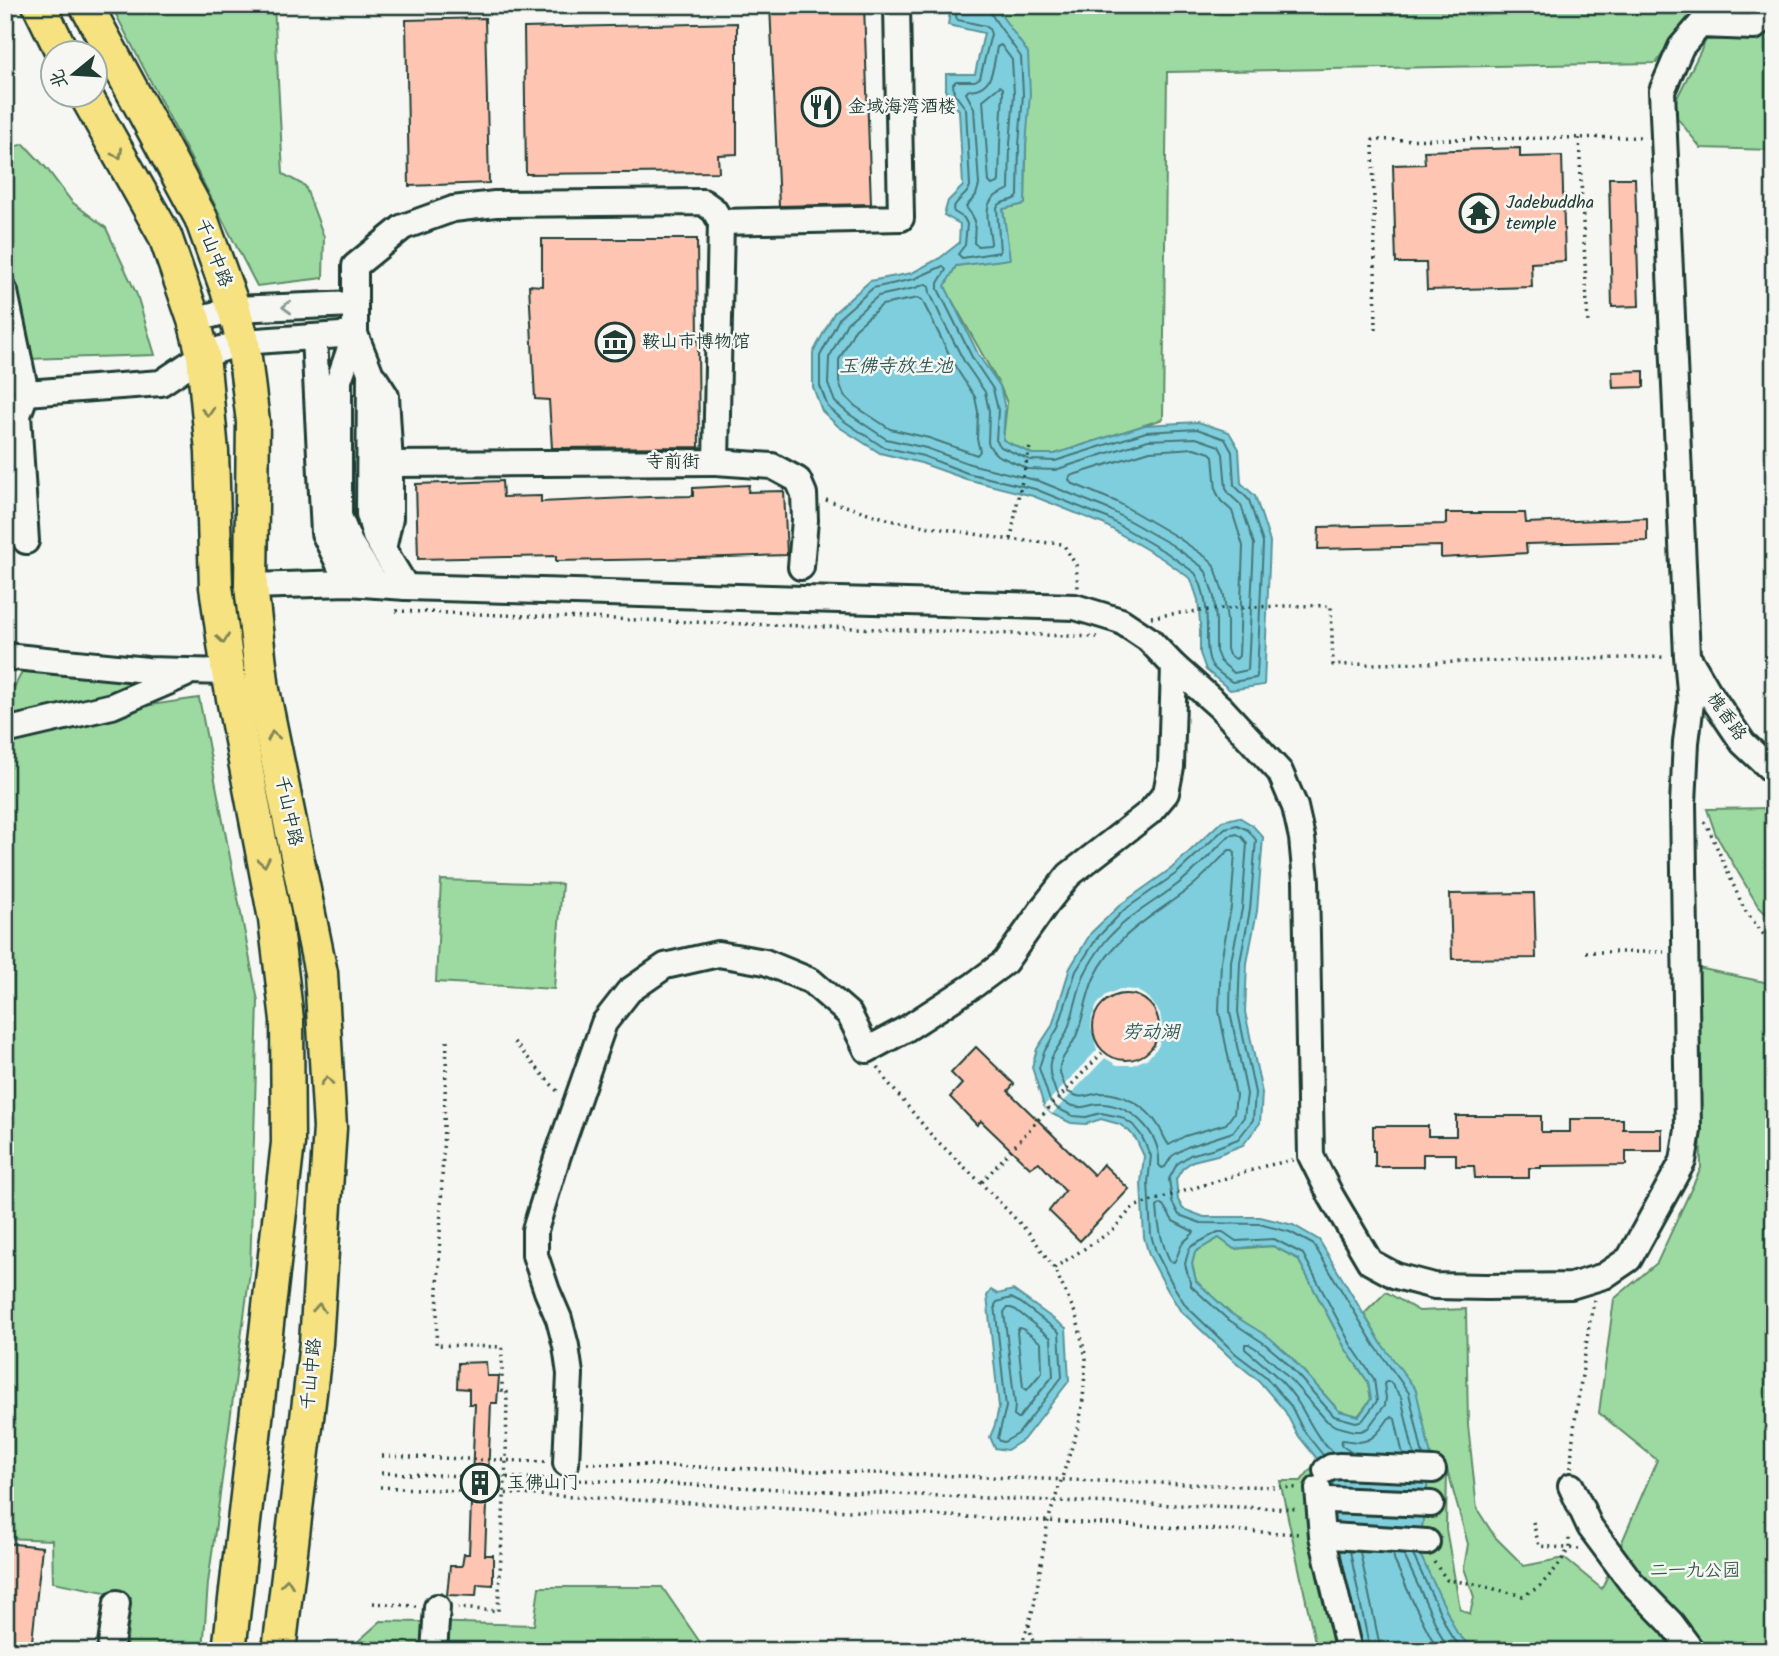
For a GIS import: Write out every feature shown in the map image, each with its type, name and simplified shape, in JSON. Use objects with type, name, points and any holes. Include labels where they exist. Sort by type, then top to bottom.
[{"type":"main road","points":[[39,5],[55,38]]},
{"type":"main road","name":"千山中路","points":[[86,5],[201,218],[243,342],[253,422],[251,586],[263,690],[321,974],[330,1128],[316,1343],[279,1651]]},
{"type":"main road","name":"千山中路","points":[[93,108],[165,236],[203,355],[212,452],[216,587],[228,672],[275,919],[288,1020],[288,1143],[229,1651]]},
{"type":"street","points":[[377,585],[350,543],[339,516],[339,380],[355,334],[355,266],[403,227],[453,209],[495,204],[703,202],[714,210],[721,222],[901,219],[898,5]]},
{"type":"street","points":[[251,586],[348,583],[1075,607],[1121,621],[1148,639],[1221,708],[1280,772],[1295,807],[1302,838],[1306,881],[1311,1156],[1370,1262],[1396,1276],[1434,1286],[1571,1286],[1604,1276],[1629,1259],[1683,1161],[1688,1130],[1683,804],[1691,704],[1662,91],[1681,47],[1700,26],[1754,27],[1774,9]]},
{"type":"street","name":"寺前街","points":[[339,466],[716,462],[721,222]]},
{"type":"street","points":[[5,292],[26,393],[18,415],[26,541]]},
{"type":"street","points":[[194,320],[234,309],[355,304]]},
{"type":"street","points":[[26,393],[161,383],[203,355],[243,342],[355,334]]},
{"type":"street","points":[[355,334],[370,372],[386,396],[379,464],[390,518],[383,549],[406,587]]},
{"type":"street","points":[[314,337],[324,533],[348,583]]},
{"type":"street","points":[[716,462],[772,466],[798,480],[804,494],[805,520],[801,567]]},
{"type":"street","points":[[5,656],[147,670],[228,672]]},
{"type":"street","name":"槐香路","points":[[1687,656],[1743,743],[1774,772]]},
{"type":"street","points":[[566,1474],[570,1374],[559,1319],[535,1255],[535,1230],[604,1023],[629,991],[665,966],[718,954],[765,962],[811,981],[849,1014],[867,1050],[906,1029],[1005,962],[1069,875],[1150,812],[1166,793],[1171,768],[1174,666]]},
{"type":"street","points":[[5,730],[112,706],[191,671]]},
{"type":"street","points":[[1349,1651],[1326,1536],[1323,1492],[1331,1467],[1433,1471]]},
{"type":"street","points":[[1571,1486],[1590,1527],[1631,1582],[1671,1623],[1692,1651]]},
{"type":"street","points":[[1323,1492],[1431,1504]]},
{"type":"street","points":[[1326,1536],[1427,1542]]},
{"type":"street","points":[[110,1651],[117,1603]]},
{"type":"street","points":[[434,1651],[437,1607]]},
{"type":"path","points":[[1376,330],[1373,140],[1664,137]]},
{"type":"path","points":[[1579,138],[1588,326]]},
{"type":"path","points":[[1012,539],[1030,447]]},
{"type":"path","points":[[804,494],[894,521],[1063,544],[1076,565],[1078,587],[1075,607]]},
{"type":"path","points":[[1186,611],[1331,606],[1333,665],[1687,656]]},
{"type":"path","points":[[396,611],[1107,637]]},
{"type":"path","points":[[1683,804],[1707,825],[1744,909],[1774,948]]},
{"type":"path","points":[[1586,952],[1658,953],[1685,950]]},
{"type":"path","points":[[373,1603],[498,1611],[506,1461],[507,1392],[502,1392],[502,1347],[436,1345],[447,1041]]},
{"type":"path","points":[[514,1042],[573,1111]]},
{"type":"path","points":[[867,1050],[886,1080],[933,1137],[1031,1235],[1054,1268],[1076,1315],[1086,1358],[1079,1425],[1048,1521],[1034,1606],[1022,1644],[1017,1651]]},
{"type":"path","points":[[981,1183],[1102,1054]]},
{"type":"path","points":[[1054,1268],[1112,1231],[1133,1207],[1265,1166],[1311,1156]]},
{"type":"path","points":[[1571,1486],[1572,1438],[1589,1321],[1604,1276]]},
{"type":"path","points":[[382,1456],[531,1461]]},
{"type":"path","points":[[381,1473],[504,1478],[566,1474],[1062,1480],[1323,1492]]},
{"type":"path","points":[[566,1474],[1055,1501],[1323,1492]]},
{"type":"path","points":[[380,1487],[1326,1536]]},
{"type":"path","points":[[1533,1522],[1539,1546],[1607,1550]]},
{"type":"path","points":[[1427,1542],[1435,1564],[1447,1580],[1523,1596],[1539,1587],[1558,1566],[1569,1548],[1570,1523]]},
{"type":"path","points":[[1029,1622],[1035,1651]]},
{"type":"green space","points":[[111,5],[274,5],[283,174],[305,186],[324,237],[323,278],[257,286]]},
{"type":"green space","points":[[993,5],[1682,5],[1690,16],[1656,63],[1167,72],[1163,419],[1055,454],[1032,454],[1003,440],[1007,403],[944,286],[956,266],[1009,259],[1003,209],[1025,204],[1028,53]]},
{"type":"green space","points":[[1774,24],[1774,150],[1701,148],[1671,110],[1706,40],[1752,39]]},
{"type":"green space","points":[[24,144],[72,202],[106,228],[137,295],[155,355],[27,359],[8,262],[13,235],[5,204],[5,149]]},
{"type":"green space","points":[[26,664],[115,668],[151,705],[199,698],[258,1001],[250,1272],[208,1583],[203,1651],[126,1651],[131,1597],[53,1582],[52,1540],[5,1538],[5,685],[15,686]]},
{"type":"green space","points":[[1774,808],[1774,922],[1758,906],[1716,835],[1707,809]]},
{"type":"green space","points":[[441,880],[562,884],[554,989],[436,982]]},
{"type":"green space","name":"二一九公园","points":[[1698,968],[1774,984],[1774,1651],[1317,1651],[1280,1481],[1301,1481],[1318,1460],[1424,1426],[1364,1314],[1386,1292],[1419,1311],[1466,1309],[1468,1425],[1477,1509],[1495,1537],[1524,1566],[1564,1558],[1602,1589],[1657,1460],[1599,1413],[1614,1299],[1657,1263],[1701,1168]],"holes":[[[1447,1469],[1468,1544],[1464,1568],[1474,1597],[1470,1614],[1460,1609],[1446,1529]]]},
{"type":"green space","points":[[1219,1238],[1234,1249],[1273,1246],[1298,1259],[1345,1348],[1368,1382],[1371,1399],[1358,1416],[1339,1411],[1289,1355],[1269,1338],[1230,1313],[1196,1281],[1192,1264],[1195,1252]]},
{"type":"green space","points":[[539,1587],[662,1587],[706,1651],[347,1651],[381,1621],[534,1625]]},
{"type":"water","name":"玉佛寺放生池","points":[[951,5],[994,5],[1028,53],[1030,94],[1025,204],[1003,209],[1010,259],[956,266],[945,286],[979,356],[1000,386],[1005,409],[1003,440],[1032,454],[1055,454],[1145,425],[1198,422],[1229,432],[1239,449],[1241,483],[1255,496],[1270,542],[1264,685],[1230,690],[1206,670],[1200,653],[1198,600],[1191,579],[1163,559],[1103,524],[1033,496],[880,453],[839,427],[822,411],[813,387],[813,353],[834,313],[870,281],[912,273],[940,258],[959,243],[960,224],[944,215],[948,201],[963,186],[959,110],[946,96],[946,74],[975,74],[984,33],[948,25]]},
{"type":"water","name":"劳动湖","points":[[1239,817],[1252,825],[1263,837],[1257,911],[1247,963],[1245,1012],[1262,1093],[1260,1123],[1243,1145],[1193,1161],[1183,1168],[1176,1179],[1178,1200],[1183,1209],[1204,1217],[1260,1217],[1293,1225],[1319,1240],[1381,1343],[1416,1390],[1431,1456],[1419,1552],[1457,1633],[1475,1651],[1355,1651],[1334,1556],[1333,1472],[1318,1460],[1297,1434],[1285,1411],[1259,1381],[1180,1310],[1167,1289],[1149,1255],[1144,1237],[1141,1183],[1144,1156],[1136,1139],[1119,1124],[1101,1119],[1086,1124],[1071,1123],[1052,1114],[1044,1106],[1032,1067],[1037,1049],[1052,1026],[1070,968],[1091,933],[1120,905],[1172,868],[1222,821]],"holes":[[[1219,1238],[1234,1249],[1273,1246],[1298,1259],[1345,1348],[1368,1382],[1371,1399],[1359,1416],[1339,1411],[1289,1355],[1270,1338],[1230,1313],[1196,1281],[1192,1264],[1195,1252]]]},
{"type":"water","points":[[991,1290],[998,1294],[1013,1290],[1066,1328],[1069,1381],[1023,1440],[1007,1450],[995,1448],[990,1437],[999,1407],[987,1296]]},
{"type":"pier","points":[[1120,989],[1136,990],[1149,998],[1160,1013],[1163,1032],[1158,1047],[1148,1058],[1133,1065],[1117,1065],[1105,1058],[1052,1114],[1044,1106],[1097,1050],[1091,1027],[1097,1005],[1106,995]]},
{"type":"building","name":"金域海湾酒楼","points":[[770,5],[864,5],[871,204],[779,206]]},
{"type":"building","points":[[485,18],[489,183],[409,186],[406,20]]},
{"type":"building","points":[[737,23],[737,154],[718,155],[719,172],[526,174],[524,28]]},
{"type":"building","name":"Jadebuddha temple","points":[[1520,148],[1520,157],[1562,156],[1565,261],[1531,263],[1532,287],[1427,290],[1426,263],[1396,263],[1393,165],[1425,164],[1424,151]]},
{"type":"building","points":[[1609,178],[1635,178],[1639,306],[1612,307]]},
{"type":"building","name":"鞍山市博物馆","points":[[542,239],[697,239],[699,447],[552,448],[549,400],[535,399],[529,285],[542,286]]},
{"type":"building","points":[[1644,371],[1644,387],[1613,388],[1612,372]]},
{"type":"building","points":[[502,481],[503,497],[541,496],[541,502],[693,496],[693,488],[749,485],[748,492],[784,491],[787,555],[556,561],[556,556],[418,559],[416,484]]},
{"type":"building","points":[[1446,513],[1525,513],[1526,523],[1647,518],[1647,541],[1526,544],[1527,553],[1441,558],[1441,546],[1318,549],[1319,527],[1446,524]]},
{"type":"building","points":[[1534,893],[1536,958],[1452,959],[1450,894]]},
{"type":"building","points":[[1126,994],[1139,997],[1149,1004],[1156,1014],[1159,1027],[1156,1040],[1149,1050],[1139,1057],[1126,1060],[1113,1057],[1103,1050],[1096,1040],[1093,1027],[1096,1014],[1103,1004],[1113,997]]},
{"type":"building","points":[[976,1047],[1014,1084],[1008,1091],[1094,1175],[1103,1164],[1129,1189],[1080,1241],[1049,1211],[1065,1191],[1039,1162],[1030,1168],[981,1121],[977,1125],[950,1097],[962,1084],[951,1073]]},
{"type":"building","points":[[1456,1116],[1541,1116],[1541,1132],[1570,1132],[1570,1119],[1623,1119],[1623,1129],[1662,1129],[1662,1151],[1626,1151],[1626,1165],[1529,1168],[1529,1178],[1475,1178],[1474,1166],[1456,1166],[1456,1154],[1423,1154],[1423,1167],[1375,1167],[1373,1126],[1428,1126],[1428,1136],[1456,1136]]},
{"type":"building","points":[[486,1362],[487,1376],[499,1376],[497,1403],[491,1403],[485,1555],[493,1555],[493,1585],[477,1584],[476,1596],[447,1595],[450,1566],[462,1566],[464,1554],[469,1554],[475,1404],[469,1404],[469,1389],[457,1388],[458,1363]]},
{"type":"building","points":[[5,1543],[42,1547],[31,1651],[5,1651]]},
{"type":"place","name":"金域海湾酒楼","points":[[821,107]]},
{"type":"place","name":"Jadebuddha temple","points":[[1479,213]]},
{"type":"place","name":"鞍山市博物馆","points":[[615,342]]},
{"type":"place","name":"玉佛山门","points":[[480,1483]]}]
